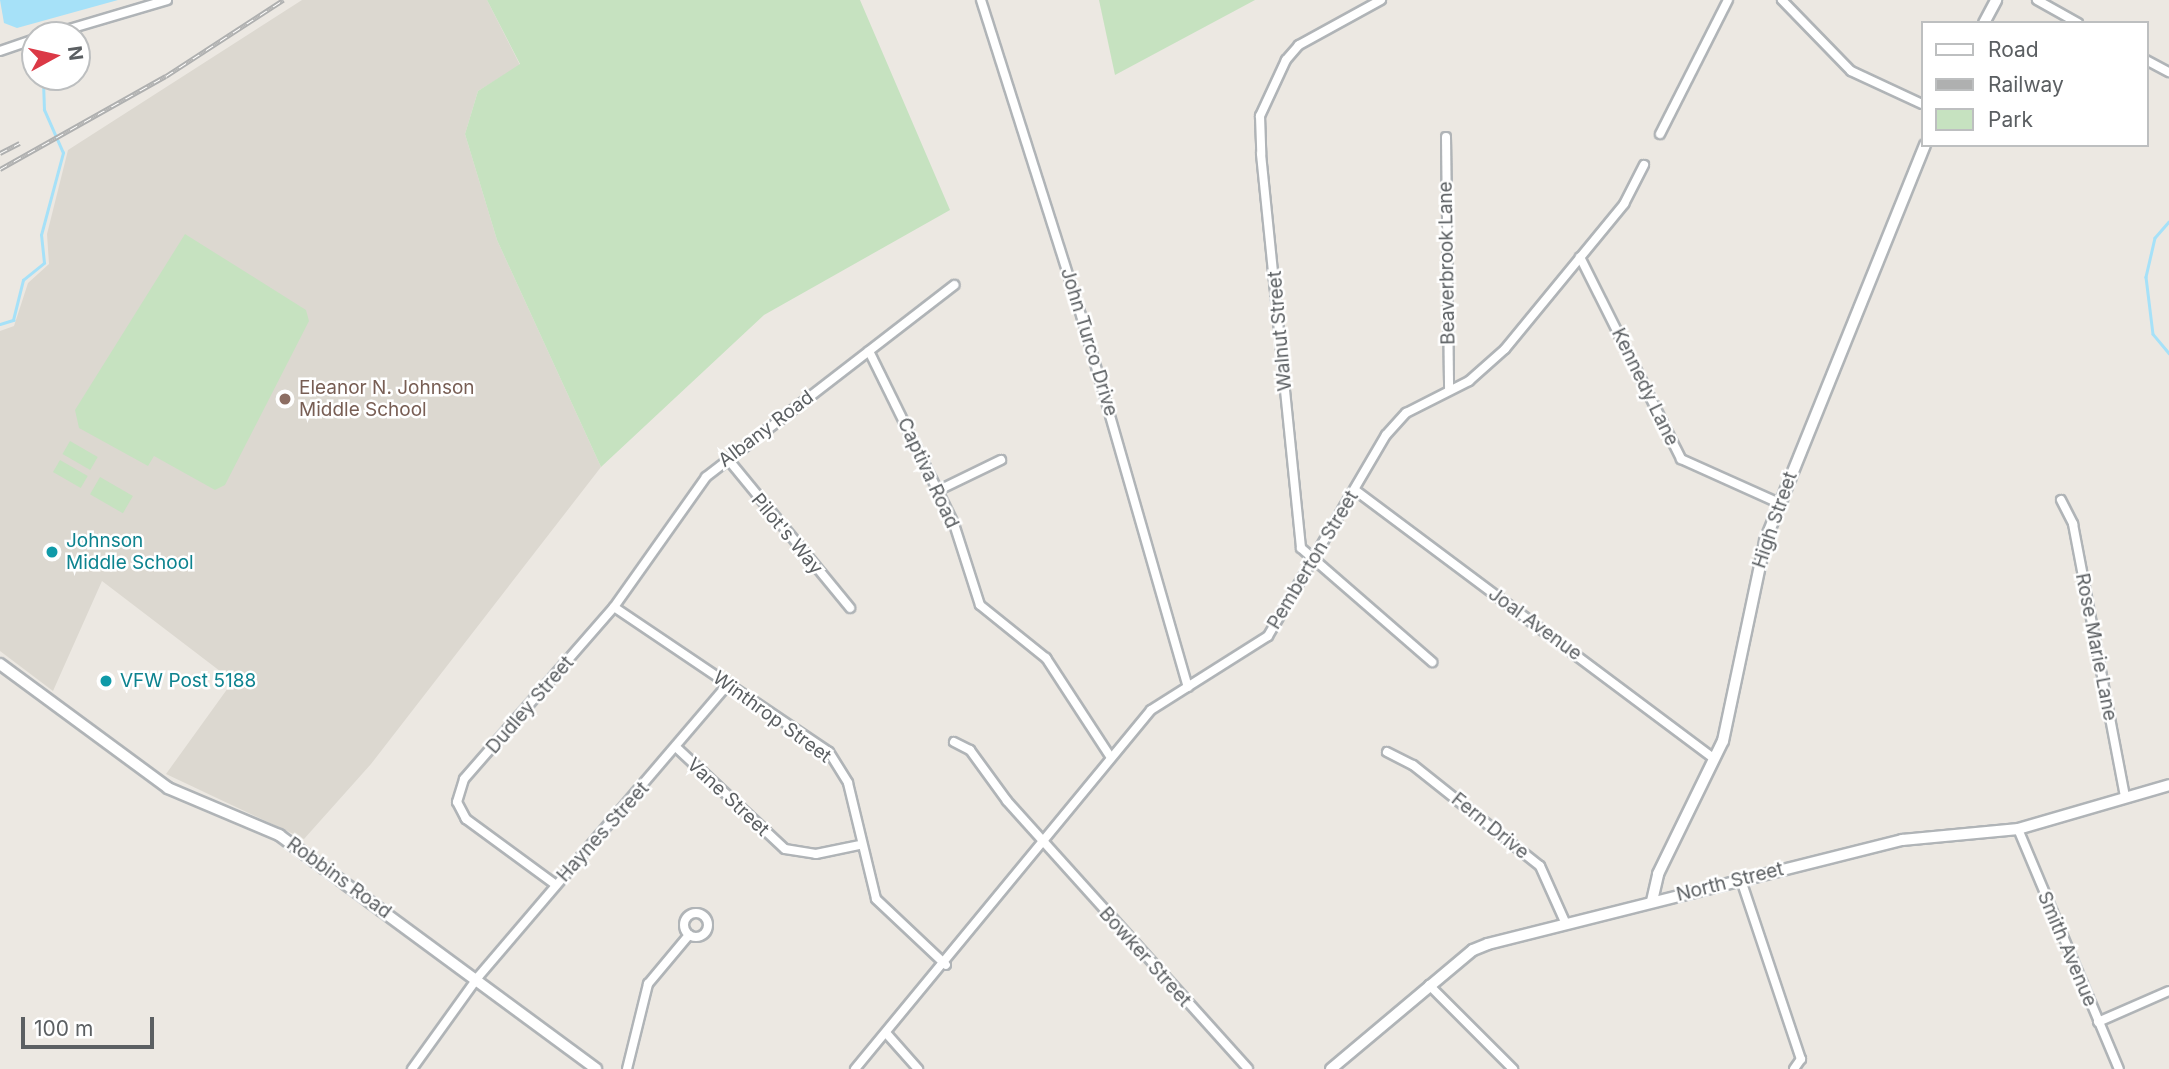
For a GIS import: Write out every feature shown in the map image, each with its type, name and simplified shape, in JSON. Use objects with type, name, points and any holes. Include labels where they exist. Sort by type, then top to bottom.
[{"type":"street","points":[[91,23],[167,0]]},
{"type":"street","name":"John Turco Drive","points":[[981,0],[1083,318],[1188,687]]},
{"type":"street","name":"Walnut Street","points":[[1381,0],[1299,45],[1286,60],[1259,122],[1300,544],[1313,562],[1432,662]]},
{"type":"street","points":[[1660,134],[1728,0]]},
{"type":"street","points":[[1782,0],[1851,71],[1920,103]]},
{"type":"street","points":[[1984,21],[1996,0]]},
{"type":"street","points":[[2037,0],[2074,21]]},
{"type":"street","points":[[0,51],[21,44]]},
{"type":"street","points":[[2148,61],[2169,72]]},
{"type":"street","name":"Beaverbrook Lane","points":[[1446,137],[1449,389]]},
{"type":"street","name":"High Street","points":[[1652,901],[1658,874],[1715,759],[1779,503],[1924,147]]},
{"type":"street","name":"Pemberton Street","points":[[855,1069],[946,964],[1110,756],[1158,703],[1268,636],[1355,490],[1378,446],[1406,413],[1469,381],[1505,349],[1624,204],[1644,165]]},
{"type":"street","name":"Kennedy Lane","points":[[1580,257],[1681,459],[1779,503]]},
{"type":"street","name":"Albany Road","points":[[614,607],[671,520],[727,458],[954,285]]},
{"type":"street","name":"Captiva Road","points":[[869,351],[939,490],[980,605],[1046,658],[1110,756]]},
{"type":"street","name":"Pilot's Way","points":[[727,458],[850,608]]},
{"type":"street","points":[[939,490],[1001,460]]},
{"type":"street","name":"Joal Avenue","points":[[1355,490],[1715,759]]},
{"type":"street","name":"Rose Marie Lane","points":[[2061,500],[2073,524],[2124,797]]},
{"type":"street","name":"Winthrop Street","points":[[614,607],[652,627],[727,685],[829,752],[848,783],[860,845],[876,899],[946,964]]},
{"type":"street","name":"Dudley Street","points":[[556,885],[482,834],[458,807],[464,779],[614,607]]},
{"type":"street","name":"Robbins Road","points":[[0,664],[151,777],[279,835],[478,977],[596,1069]]},
{"type":"street","name":"Haynes Street","points":[[412,1069],[478,977],[678,749],[727,685]]},
{"type":"street","name":"Bowker Street","points":[[954,742],[970,750],[1043,843],[1248,1069]]},
{"type":"street","name":"Vane Street","points":[[678,749],[785,849],[816,854],[860,845]]},
{"type":"street","name":"Fern Drive","points":[[1387,752],[1413,765],[1540,866],[1566,924]]},
{"type":"street","name":"North Street","points":[[1331,1069],[1473,950],[1652,901],[1902,839],[2018,829],[2169,785]]},
{"type":"street","name":"Smith Avenue","points":[[2018,829],[2119,1069]]},
{"type":"street","points":[[1741,880],[1801,1059],[1794,1069]]},
{"type":"street","points":[[627,1069],[648,984],[689,935]]},
{"type":"street","points":[[1429,985],[1513,1069]]},
{"type":"street","points":[[2098,1021],[2169,992]]},
{"type":"street","points":[[887,1034],[918,1069]]},
{"type":"shaded area","name":"Eleanor N. Johnson Middle School","points":[[302,0],[487,0],[520,65],[478,91],[465,134],[497,240],[601,467],[371,764],[304,839],[166,774],[233,681],[102,581],[53,691],[0,651],[0,331],[14,326],[28,283],[49,264],[47,234],[68,150]]},
{"type":"green space","points":[[487,0],[860,0],[950,210],[764,315],[601,467],[497,240],[465,134],[478,91],[520,64]]},
{"type":"green space","points":[[1099,0],[1255,0],[1115,75]]},
{"type":"green space","points":[[185,234],[306,310],[309,321],[225,485],[215,490],[154,456],[148,466],[79,428],[75,410]]},
{"type":"green space","points":[[70,441],[98,457],[90,470],[62,454]]},
{"type":"green space","points":[[60,460],[88,476],[81,488],[53,472]]},
{"type":"green space","points":[[100,477],[133,496],[123,513],[90,494]]},
{"type":"water","points":[[0,0],[118,0],[42,21],[21,21],[21,27],[17,28],[4,23]]},
{"type":"waterway","points":[[0,324],[13,320],[23,280],[44,263],[41,235],[63,153],[44,110],[43,91]]},
{"type":"waterway","points":[[2169,222],[2155,238],[2146,277],[2153,334],[2169,353]]},
{"type":"railway","points":[[0,169],[166,76],[283,0]]},
{"type":"railway","points":[[0,153],[20,143]]},
{"type":"place","name":"Eleanor N. Johnson Middle School","points":[[285,399]]},
{"type":"place","name":"Johnson Middle School","points":[[52,552]]},
{"type":"place","name":"VFW Post 5188","points":[[106,681]]}]
